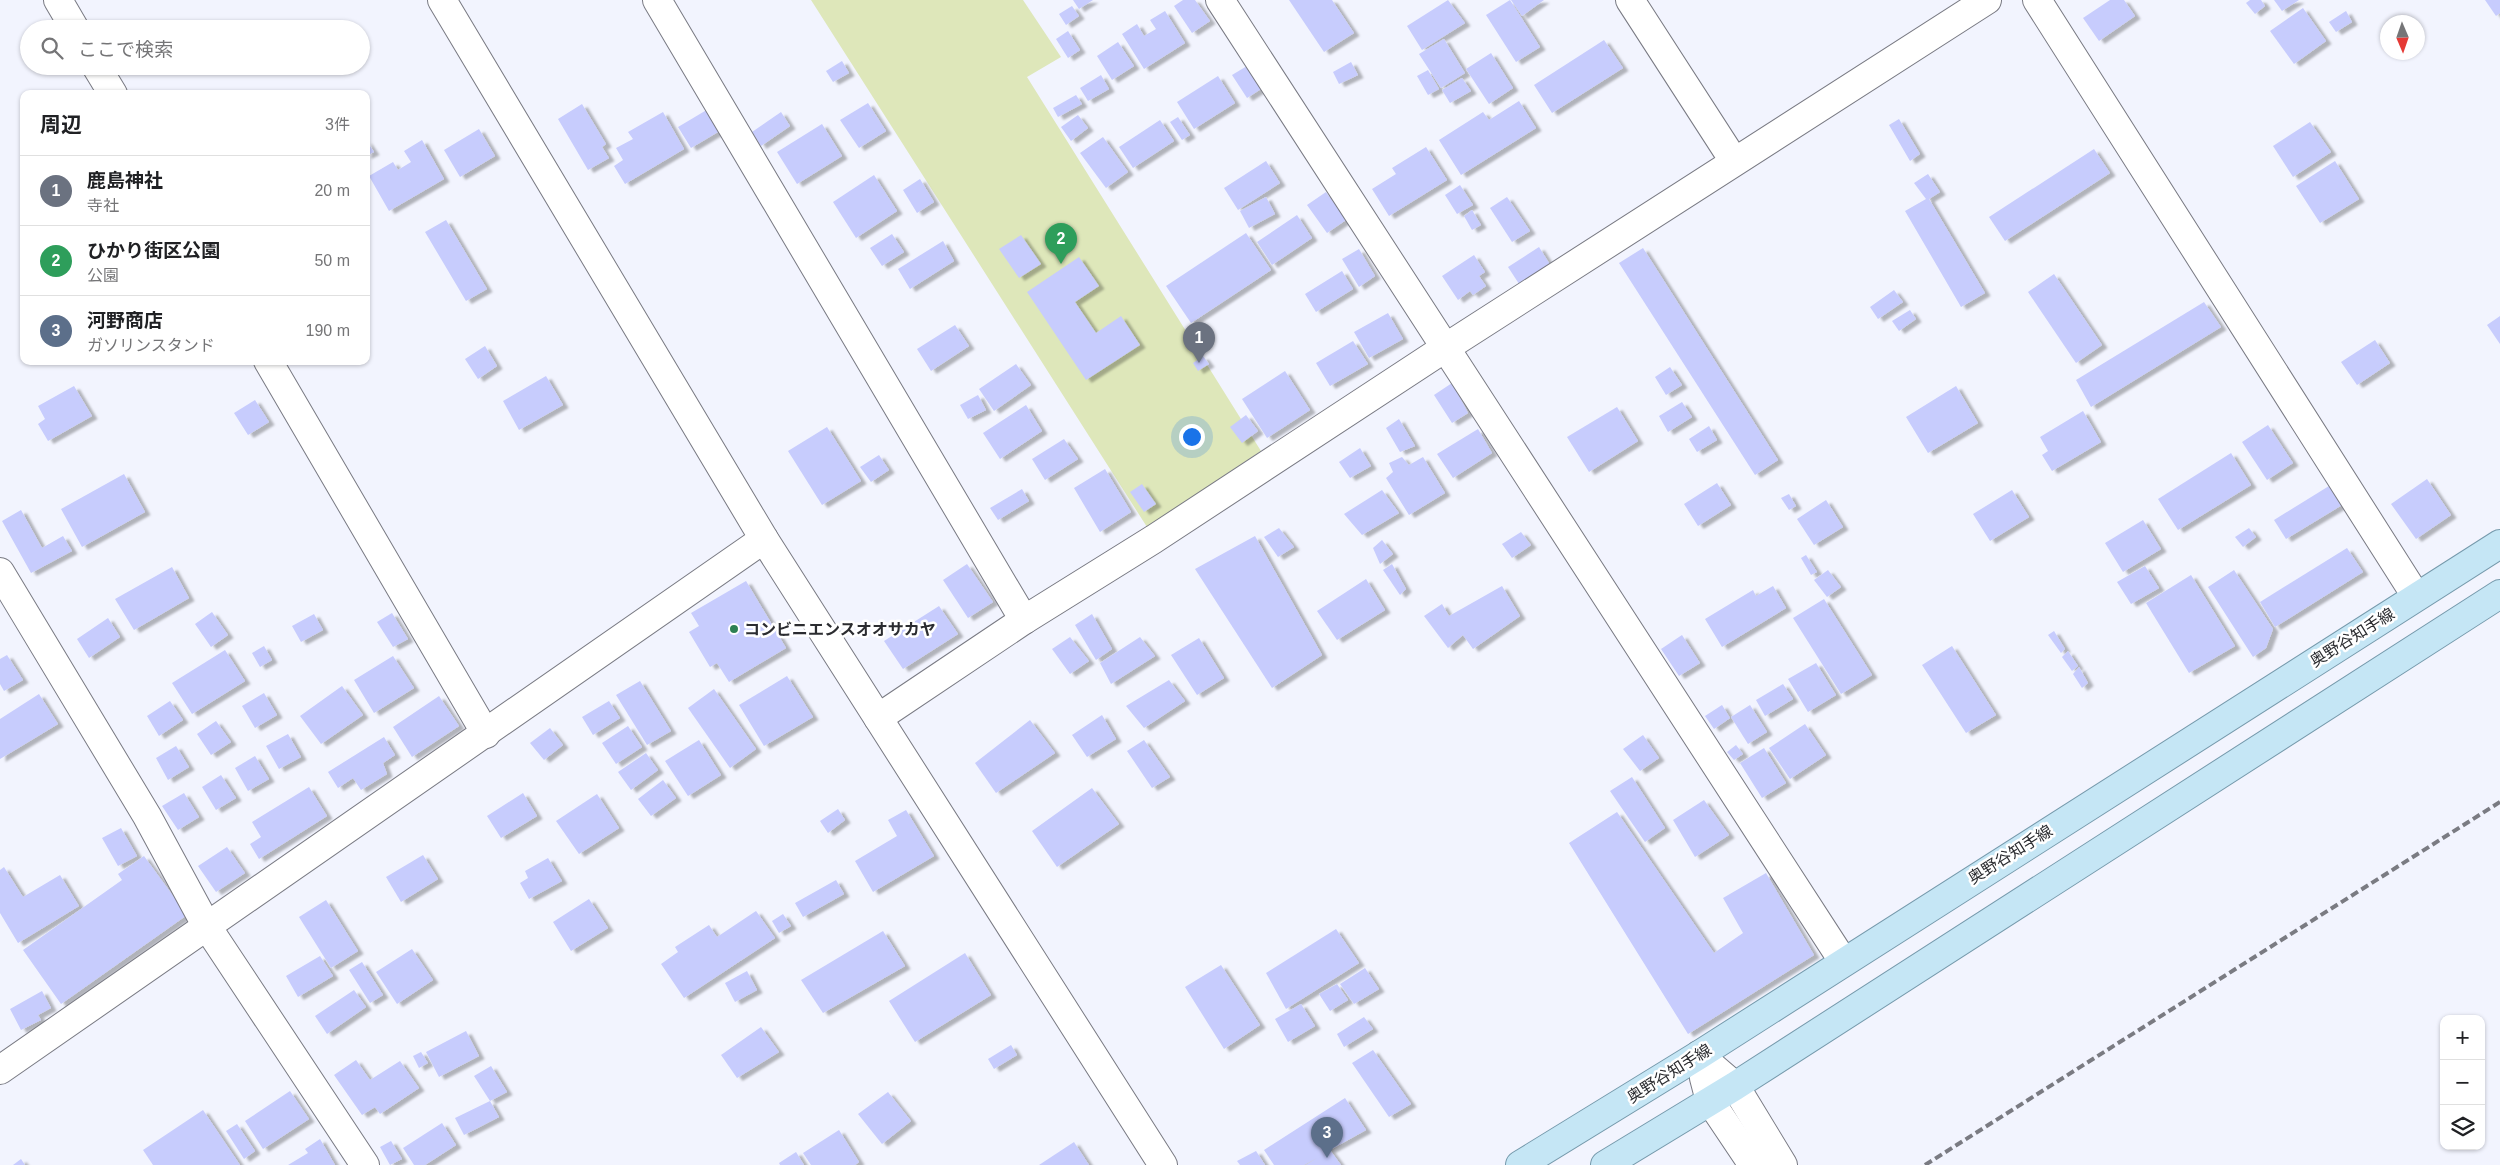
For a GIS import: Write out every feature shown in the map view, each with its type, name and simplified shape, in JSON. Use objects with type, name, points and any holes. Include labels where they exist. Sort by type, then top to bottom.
[{"type":"main road","name":"奥野谷知手線","points":[[1520,1165],[1699,1054],[2500,544]]},
{"type":"main road","points":[[1605,1165],[1735,1086],[2500,594]]},
{"type":"street","points":[[58,0],[70,20]]},
{"type":"street","points":[[442,0],[764,539],[1163,1165]]},
{"type":"street","points":[[657,0],[1024,620]]},
{"type":"street","points":[[1220,0],[1843,961]]},
{"type":"street","points":[[1630,0],[1734,161]]},
{"type":"street","points":[[878,718],[1024,620],[1154,540],[1445,348],[1987,0]]},
{"type":"street","points":[[2037,0],[2416,596]]},
{"type":"street","points":[[101,75],[110,90]]},
{"type":"street","points":[[270,365],[486,734]]},
{"type":"street","points":[[0,1070],[764,539]]},
{"type":"street","points":[[0,572],[147,816],[206,925],[365,1165]]},
{"type":"street","points":[[1699,1054],[1735,1086],[1783,1165]]},
{"type":"street","points":[[1699,1054],[1710,1101],[1753,1165]]},
{"type":"green space","points":[[811,0],[1023,0],[1061,57],[1027,77],[1261,451],[1147,527]]},
{"type":"building","points":[[1073,0],[1093,0],[1079,9]]},
{"type":"building","points":[[1183,0],[1195,0],[1210,21],[1192,33],[1174,6]]},
{"type":"building","points":[[1289,0],[1332,0],[1354,33],[1324,52]]},
{"type":"building","points":[[1448,0],[1465,23],[1422,50],[1407,26]]},
{"type":"building","points":[[1510,0],[1540,47],[1516,62],[1486,15]]},
{"type":"building","points":[[1511,0],[1544,0],[1522,16]]},
{"type":"building","points":[[2110,0],[2124,0],[2135,16],[2099,41],[2083,18]]},
{"type":"building","points":[[2250,0],[2261,0],[2265,6],[2255,14],[2246,3]]},
{"type":"building","points":[[2274,0],[2299,0],[2282,11]]},
{"type":"building","points":[[2485,0],[2500,0],[2500,13],[2496,16]]},
{"type":"building","points":[[1072,6],[1079,16],[1066,25],[1059,14]]},
{"type":"building","points":[[2303,8],[2326,41],[2294,64],[2270,31]]},
{"type":"building","points":[[1165,11],[1185,43],[1144,69],[1122,34],[1137,24],[1144,36],[1156,29],[1150,20]]},
{"type":"building","points":[[2346,11],[2352,22],[2336,32],[2329,22]]},
{"type":"building","points":[[1068,31],[1080,50],[1068,58],[1056,39]]},
{"type":"building","points":[[1444,39],[1465,73],[1441,88],[1419,54]]},
{"type":"building","points":[[1604,40],[1623,68],[1552,113],[1534,85]]},
{"type":"building","points":[[1118,42],[1134,66],[1112,80],[1097,56]]},
{"type":"building","points":[[1491,53],[1513,88],[1489,104],[1466,69]]},
{"type":"building","points":[[842,61],[849,73],[833,82],[826,71]]},
{"type":"building","points":[[1351,62],[1358,75],[1339,84],[1333,72]]},
{"type":"building","points":[[1247,66],[1261,89],[1247,98],[1232,75]]},
{"type":"building","points":[[1428,70],[1439,89],[1428,95],[1417,76]]},
{"type":"building","points":[[1101,75],[1109,89],[1088,101],[1080,88]]},
{"type":"building","points":[[1218,76],[1235,103],[1194,129],[1177,102]]},
{"type":"building","points":[[1462,78],[1471,91],[1450,103],[1442,90]]},
{"type":"building","points":[[1076,95],[1082,104],[1058,117],[1053,108]]},
{"type":"building","points":[[1519,101],[1536,128],[1461,175],[1439,140],[1483,112],[1489,120]]},
{"type":"building","points":[[868,103],[886,131],[859,148],[840,120]]},
{"type":"building","points":[[582,104],[606,144],[602,147],[609,158],[588,170],[558,119]]},
{"type":"building","points":[[710,108],[723,129],[691,148],[678,127]]},
{"type":"building","points":[[663,112],[684,149],[625,184],[614,166],[623,160],[616,148],[633,139],[628,132]]},
{"type":"building","points":[[781,112],[790,126],[761,146],[752,132]]},
{"type":"building","points":[[1078,115],[1088,128],[1071,141],[1061,127]]},
{"type":"building","points":[[1178,117],[1190,135],[1182,140],[1170,122]]},
{"type":"building","points":[[1899,119],[1920,154],[1910,161],[1889,125]]},
{"type":"building","points":[[1160,120],[1174,141],[1133,168],[1119,147]]},
{"type":"building","points":[[2310,122],[2331,152],[2293,177],[2273,146]]},
{"type":"building","points":[[822,124],[842,156],[797,184],[777,152]]},
{"type":"building","points":[[479,129],[495,156],[460,177],[444,150]]},
{"type":"building","points":[[1103,137],[1128,172],[1106,188],[1080,153]]},
{"type":"building","points":[[422,140],[444,179],[389,211],[370,175],[393,162],[398,170],[411,162],[404,151]]},
{"type":"building","points":[[370,146],[374,152],[370,154]]},
{"type":"building","points":[[1426,147],[1447,180],[1389,216],[1372,189],[1396,174],[1392,168]]},
{"type":"building","points":[[2094,149],[2110,173],[2005,241],[1989,217]]},
{"type":"building","points":[[1266,161],[1280,183],[1238,210],[1224,188]]},
{"type":"building","points":[[2335,161],[2359,199],[2320,223],[2296,186]]},
{"type":"building","points":[[1928,174],[1940,192],[1929,199],[1985,293],[1961,307],[1905,211],[1926,199],[1914,183]]},
{"type":"building","points":[[874,175],[897,211],[856,238],[833,202]]},
{"type":"building","points":[[920,179],[934,202],[917,213],[903,190]]},
{"type":"building","points":[[1460,185],[1473,205],[1457,214],[1445,195]]},
{"type":"building","points":[[1326,192],[1346,220],[1327,233],[1307,205]]},
{"type":"building","points":[[1266,197],[1275,214],[1249,228],[1240,211]]},
{"type":"building","points":[[1507,197],[1530,231],[1512,242],[1490,208]]},
{"type":"building","points":[[1472,210],[1481,225],[1472,230],[1464,216]]},
{"type":"building","points":[[1297,215],[1312,238],[1272,265],[1257,242]]},
{"type":"building","points":[[446,220],[487,289],[466,301],[425,232]]},
{"type":"building","points":[[1246,233],[1271,270],[1191,323],[1166,286]]},
{"type":"building","points":[[892,234],[904,252],[882,266],[870,248]]},
{"type":"building","points":[[1021,235],[1041,264],[1019,278],[999,249]]},
{"type":"building","points":[[943,241],[954,261],[910,289],[898,269]]},
{"type":"building","points":[[1539,247],[1554,271],[1523,290],[1508,267]]},
{"type":"building","points":[[1643,248],[1778,460],[1755,475],[1619,263]]},
{"type":"building","points":[[1359,249],[1375,276],[1359,287],[1342,259]]},
{"type":"building","points":[[1474,255],[1485,272],[1479,276],[1486,286],[1473,295],[1470,291],[1458,300],[1442,276]]},
{"type":"building","points":[[1079,257],[1099,286],[1075,302],[1096,333],[1121,316],[1140,345],[1086,380],[1027,292]]},
{"type":"building","points":[[1342,271],[1353,289],[1316,312],[1305,294]]},
{"type":"building","points":[[2054,274],[2102,345],[2076,363],[2028,292]]},
{"type":"building","points":[[1894,290],[1903,302],[1878,319],[1870,307]]},
{"type":"building","points":[[2204,302],[2221,327],[2091,407],[2076,380]]},
{"type":"building","points":[[1910,310],[1916,319],[1899,331],[1892,321]]},
{"type":"building","points":[[1388,313],[1403,339],[1369,358],[1354,332]]},
{"type":"building","points":[[2500,316],[2500,344],[2487,325]]},
{"type":"building","points":[[955,325],[969,346],[931,371],[917,349]]},
{"type":"building","points":[[2375,340],[2390,363],[2357,385],[2341,362]]},
{"type":"building","points":[[1353,341],[1368,364],[1330,386],[1316,363]]},
{"type":"building","points":[[485,346],[497,366],[478,379],[465,359]]},
{"type":"building","points":[[1203,356],[1209,364],[1198,371],[1193,363]]},
{"type":"building","points":[[1016,364],[1031,385],[994,411],[979,389]]},
{"type":"building","points":[[1670,367],[1682,385],[1666,395],[1655,377]]},
{"type":"building","points":[[1285,371],[1310,410],[1267,438],[1242,399]]},
{"type":"building","points":[[546,376],[563,405],[519,430],[503,401]]},
{"type":"building","points":[[1452,383],[1468,413],[1452,423],[1434,395]]},
{"type":"building","points":[[74,386],[92,416],[48,441],[38,424],[45,419],[38,406]]},
{"type":"building","points":[[1956,386],[1978,423],[1928,453],[1906,417]]},
{"type":"building","points":[[978,395],[986,410],[968,419],[960,405]]},
{"type":"building","points":[[255,400],[269,422],[248,435],[234,413]]},
{"type":"building","points":[[1682,402],[1692,417],[1668,432],[1659,416]]},
{"type":"building","points":[[1026,405],[1042,431],[1000,459],[983,433]]},
{"type":"building","points":[[1617,407],[1638,441],[1589,472],[1567,437]]},
{"type":"building","points":[[2083,411],[2101,442],[2052,471],[2042,455],[2048,451],[2040,437]]},
{"type":"building","points":[[1246,415],[1258,431],[1242,443],[1230,427]]},
{"type":"building","points":[[1399,419],[1415,446],[1400,452],[1386,428]]},
{"type":"building","points":[[2268,425],[2293,463],[2267,480],[2242,442]]},
{"type":"building","points":[[1709,426],[1717,440],[1697,452],[1689,439]]},
{"type":"building","points":[[827,427],[861,481],[822,505],[788,451]]},
{"type":"building","points":[[1478,429],[1492,453],[1453,478],[1437,454]]},
{"type":"building","points":[[1064,439],[1078,459],[1045,480],[1032,459]]},
{"type":"building","points":[[1360,448],[1371,466],[1350,478],[1339,462]]},
{"type":"building","points":[[2231,453],[2251,485],[2178,530],[2158,499]]},
{"type":"building","points":[[879,455],[889,470],[871,482],[860,467]]},
{"type":"building","points":[[1402,457],[1409,465],[1423,457],[1445,493],[1409,515],[1386,478],[1393,472],[1389,463]]},
{"type":"building","points":[[1105,469],[1131,512],[1100,532],[1074,488]]},
{"type":"building","points":[[124,474],[145,512],[82,547],[61,509]]},
{"type":"building","points":[[2427,479],[2451,515],[2416,539],[2391,504]]},
{"type":"building","points":[[1717,483],[1731,505],[1698,526],[1684,504]]},
{"type":"building","points":[[1142,484],[1156,504],[1144,512],[1130,492]]},
{"type":"building","points":[[2329,486],[2342,505],[2286,539],[2274,520]]},
{"type":"building","points":[[1022,489],[1029,501],[998,520],[990,508]]},
{"type":"building","points":[[1382,490],[1399,513],[1362,535],[1344,514]]},
{"type":"building","points":[[2012,490],[2029,517],[1990,541],[1973,514]]},
{"type":"building","points":[[1789,494],[1796,506],[1789,510],[1781,498]]},
{"type":"building","points":[[1826,500],[1843,527],[1814,545],[1797,519]]},
{"type":"building","points":[[21,510],[42,548],[63,536],[72,551],[31,573],[2,521]]},
{"type":"building","points":[[2143,520],[2161,549],[2123,572],[2105,543]]},
{"type":"building","points":[[1279,528],[1294,547],[1278,557],[1264,537]]},
{"type":"building","points":[[2249,528],[2256,537],[2243,547],[2235,537]]},
{"type":"building","points":[[1521,532],[1531,545],[1512,558],[1502,544]]},
{"type":"building","points":[[1255,536],[1322,655],[1272,688],[1195,569]]},
{"type":"building","points":[[1382,540],[1393,554],[1380,564],[1373,548]]},
{"type":"building","points":[[2347,548],[2363,572],[2275,627],[2260,602]]},
{"type":"building","points":[[1806,555],[1817,572],[1811,575],[1801,558]]},
{"type":"building","points":[[967,564],[993,602],[968,618],[943,580]]},
{"type":"building","points":[[1392,564],[1406,589],[1400,595],[1383,570]]},
{"type":"building","points":[[2145,566],[2159,588],[2131,604],[2117,582]]},
{"type":"building","points":[[172,567],[189,598],[134,630],[115,599]]},
{"type":"building","points":[[1828,570],[1841,587],[1827,597],[1814,580]]},
{"type":"building","points":[[2234,570],[2273,629],[2266,648],[2253,657],[2208,587]]},
{"type":"building","points":[[2191,575],[2235,646],[2189,673],[2146,603]]},
{"type":"building","points":[[1366,579],[1385,610],[1337,640],[1317,611]]},
{"type":"building","name":"コンビニエンスオオサカヤ","points":[[746,581],[786,648],[729,682],[717,663],[710,667],[689,632],[699,626],[691,613]]},
{"type":"building","points":[[1502,586],[1520,616],[1473,649],[1463,635],[1448,648],[1424,616],[1442,604],[1449,616]]},
{"type":"building","points":[[1773,586],[1786,608],[1722,647],[1705,619],[1753,590],[1756,596]]},
{"type":"building","points":[[1824,599],[1872,675],[1841,694],[1793,618]]},
{"type":"building","points":[[939,606],[958,634],[903,669],[884,641]]},
{"type":"building","points":[[212,612],[228,635],[211,647],[195,624]]},
{"type":"building","points":[[392,613],[408,639],[393,647],[377,622]]},
{"type":"building","points":[[314,614],[323,630],[301,642],[292,626]]},
{"type":"building","points":[[1092,614],[1112,649],[1096,660],[1075,625]]},
{"type":"building","points":[[108,618],[120,637],[89,658],[77,639]]},
{"type":"building","points":[[2054,631],[2065,649],[2061,653],[2048,635]]},
{"type":"building","points":[[1682,635],[1700,663],[1679,676],[1661,649]]},
{"type":"building","points":[[1070,637],[1089,661],[1070,674],[1052,649]]},
{"type":"building","points":[[1140,637],[1155,656],[1111,684],[1100,663]]},
{"type":"building","points":[[1199,638],[1224,678],[1197,695],[1171,655]]},
{"type":"building","points":[[264,646],[272,660],[260,667],[252,653]]},
{"type":"building","points":[[1952,646],[1996,715],[1966,733],[1922,665]]},
{"type":"building","points":[[225,650],[245,681],[192,714],[172,683]]},
{"type":"building","points":[[2068,651],[2078,666],[2072,671],[2062,657]]},
{"type":"building","points":[[7,655],[23,680],[4,691],[0,684],[0,659]]},
{"type":"building","points":[[393,656],[414,688],[374,713],[354,680]]},
{"type":"building","points":[[1816,663],[1836,695],[1808,712],[1788,679]]},
{"type":"building","points":[[2079,667],[2088,683],[2082,688],[2073,674]]},
{"type":"building","points":[[787,676],[813,717],[764,746],[739,705]]},
{"type":"building","points":[[1169,680],[1185,701],[1144,728],[1126,706]]},
{"type":"building","points":[[640,681],[671,731],[647,745],[616,695]]},
{"type":"building","points":[[1783,684],[1793,699],[1765,716],[1756,700]]},
{"type":"building","points":[[342,686],[363,715],[321,744],[300,716]]},
{"type":"building","points":[[714,689],[756,749],[730,768],[688,708]]},
{"type":"building","points":[[264,693],[277,715],[255,728],[242,706]]},
{"type":"building","points":[[39,694],[58,724],[0,759],[0,719]]},
{"type":"building","points":[[439,696],[459,726],[412,757],[393,727]]},
{"type":"building","points":[[170,701],[183,720],[159,736],[147,716]]},
{"type":"building","points":[[609,701],[620,718],[593,735],[582,717]]},
{"type":"building","points":[[1722,705],[1730,718],[1714,729],[1705,716]]},
{"type":"building","points":[[1750,705],[1767,732],[1748,744],[1731,717]]},
{"type":"building","points":[[1102,715],[1116,739],[1087,757],[1072,735]]},
{"type":"building","points":[[1030,720],[1055,753],[996,793],[975,763]]},
{"type":"building","points":[[216,721],[231,742],[211,755],[197,734]]},
{"type":"building","points":[[1805,724],[1826,755],[1790,779],[1769,748]]},
{"type":"building","points":[[628,726],[642,747],[616,764],[602,743]]},
{"type":"building","points":[[550,728],[563,745],[544,760],[530,743]]},
{"type":"building","points":[[288,734],[301,757],[279,769],[266,746]]},
{"type":"building","points":[[1643,735],[1659,758],[1640,771],[1623,749]]},
{"type":"building","points":[[384,737],[395,755],[383,763],[387,774],[361,790],[353,778],[338,788],[328,772]]},
{"type":"building","points":[[699,740],[721,775],[688,796],[665,761]]},
{"type":"building","points":[[1144,740],[1170,777],[1152,788],[1127,751]]},
{"type":"building","points":[[1736,745],[1743,754],[1734,760],[1727,752]]},
{"type":"building","points":[[176,746],[189,767],[168,780],[156,758]]},
{"type":"building","points":[[1764,748],[1786,783],[1762,798],[1740,763]]},
{"type":"building","points":[[646,753],[658,770],[631,790],[618,772]]},
{"type":"building","points":[[255,756],[269,779],[248,791],[235,768]]},
{"type":"building","points":[[221,775],[236,798],[216,810],[202,787]]},
{"type":"building","points":[[1632,777],[1665,828],[1645,842],[1610,791]]},
{"type":"building","points":[[663,780],[676,798],[651,816],[638,799]]},
{"type":"building","points":[[309,787],[327,816],[259,859],[250,844],[261,837],[252,822]]},
{"type":"building","points":[[1092,788],[1119,824],[1057,867],[1032,831]]},
{"type":"building","points":[[184,793],[199,817],[178,830],[162,806]]},
{"type":"building","points":[[523,793],[537,816],[501,838],[487,816]]},
{"type":"building","points":[[597,794],[619,828],[579,854],[556,821]]},
{"type":"building","points":[[1704,800],[1729,835],[1695,857],[1673,820]]},
{"type":"building","points":[[838,809],[845,820],[828,833],[820,821]]},
{"type":"building","points":[[906,810],[934,856],[873,892],[855,861],[897,836],[888,820]]},
{"type":"building","points":[[1617,812],[1714,953],[1743,933],[1723,898],[1766,873],[1814,955],[1688,1034],[1569,843]]},
{"type":"building","points":[[121,828],[137,856],[118,866],[102,838]]},
{"type":"building","points":[[227,847],[245,873],[216,892],[198,866]]},
{"type":"building","points":[[423,855],[438,879],[401,902],[386,877]]},
{"type":"building","points":[[144,856],[187,915],[61,1004],[23,950],[122,880],[118,874]]},
{"type":"building","points":[[548,858],[562,881],[529,899],[520,883],[528,878],[525,871]]},
{"type":"building","points":[[4,867],[23,897],[60,875],[79,906],[18,943],[0,913],[0,870]]},
{"type":"building","points":[[836,880],[844,894],[803,917],[795,903]]},
{"type":"building","points":[[589,899],[608,928],[571,951],[553,922]]},
{"type":"building","points":[[326,900],[358,951],[331,968],[299,917]]},
{"type":"building","points":[[756,911],[775,938],[684,998],[661,964],[678,952],[675,947],[709,925],[717,937]]},
{"type":"building","points":[[783,914],[791,926],[779,933],[772,921]]},
{"type":"building","points":[[1336,929],[1359,963],[1286,1009],[1266,973]]},
{"type":"building","points":[[883,931],[905,966],[823,1013],[801,980]]},
{"type":"building","points":[[412,949],[433,980],[397,1004],[376,972]]},
{"type":"building","points":[[965,953],[991,995],[915,1042],[889,1001]]},
{"type":"building","points":[[320,956],[333,976],[298,997],[286,976]]},
{"type":"building","points":[[362,962],[383,995],[370,1003],[349,970]]},
{"type":"building","points":[[1221,965],[1260,1025],[1224,1049],[1185,987]]},
{"type":"building","points":[[1365,968],[1379,989],[1354,1004],[1340,984]]},
{"type":"building","points":[[747,971],[757,990],[735,1002],[725,983]]},
{"type":"building","points":[[1337,984],[1348,1000],[1330,1011],[1319,994]]},
{"type":"building","points":[[354,990],[366,1007],[327,1034],[315,1016]]},
{"type":"building","points":[[42,991],[51,1008],[38,1015],[41,1020],[21,1030],[10,1009]]},
{"type":"building","points":[[1301,1004],[1315,1026],[1288,1042],[1275,1019]]},
{"type":"building","points":[[1364,1017],[1373,1029],[1344,1047],[1337,1034]]},
{"type":"building","points":[[761,1027],[779,1052],[737,1078],[721,1055]]},
{"type":"building","points":[[466,1031],[479,1056],[439,1077],[426,1052]]},
{"type":"building","points":[[1011,1045],[1017,1055],[994,1069],[988,1059]]},
{"type":"building","points":[[1373,1050],[1411,1104],[1389,1117],[1352,1063]]},
{"type":"building","points":[[421,1052],[428,1063],[419,1068],[413,1056]]},
{"type":"building","points":[[356,1060],[370,1080],[400,1061],[419,1088],[380,1114],[375,1107],[362,1115],[334,1075]]},
{"type":"building","points":[[491,1066],[507,1092],[490,1101],[474,1076]]},
{"type":"building","points":[[290,1091],[309,1119],[263,1149],[245,1121]]},
{"type":"building","points":[[888,1092],[911,1121],[882,1144],[858,1114]]},
{"type":"building","points":[[1345,1098],[1366,1130],[1330,1150],[1341,1165],[1306,1165],[1317,1158],[1304,1165],[1274,1165],[1264,1150]]},
{"type":"building","points":[[490,1101],[499,1117],[464,1135],[455,1118]]},
{"type":"building","points":[[203,1110],[240,1165],[153,1165],[143,1150]]},
{"type":"building","points":[[442,1123],[456,1145],[425,1165],[414,1165],[403,1148]]},
{"type":"building","points":[[237,1124],[255,1151],[244,1159],[226,1131]]},
{"type":"building","points":[[839,1130],[859,1162],[855,1165],[811,1165],[803,1153]]},
{"type":"building","points":[[320,1139],[335,1165],[288,1165],[308,1153],[305,1149]]},
{"type":"building","points":[[391,1141],[402,1159],[390,1165],[380,1147]]},
{"type":"building","points":[[1074,1142],[1089,1165],[1039,1165]]},
{"type":"building","points":[[1256,1151],[1265,1165],[1240,1165],[1237,1161]]},
{"type":"building","points":[[796,1152],[804,1165],[780,1165],[779,1163]]},
{"type":"building","points":[[21,1159],[25,1165],[13,1165]]},
{"type":"railway","points":[[1925,1165],[2500,802]]},
{"type":"place","name":"ひかり街区公園","points":[[1061,264]]},
{"type":"place","name":"鹿島神社","points":[[1199,363]]},
{"type":"place","name":"コンビニエンスオオサカヤ","points":[[734,629]]},
{"type":"place","name":"河野商店","points":[[1327,1158]]}]
